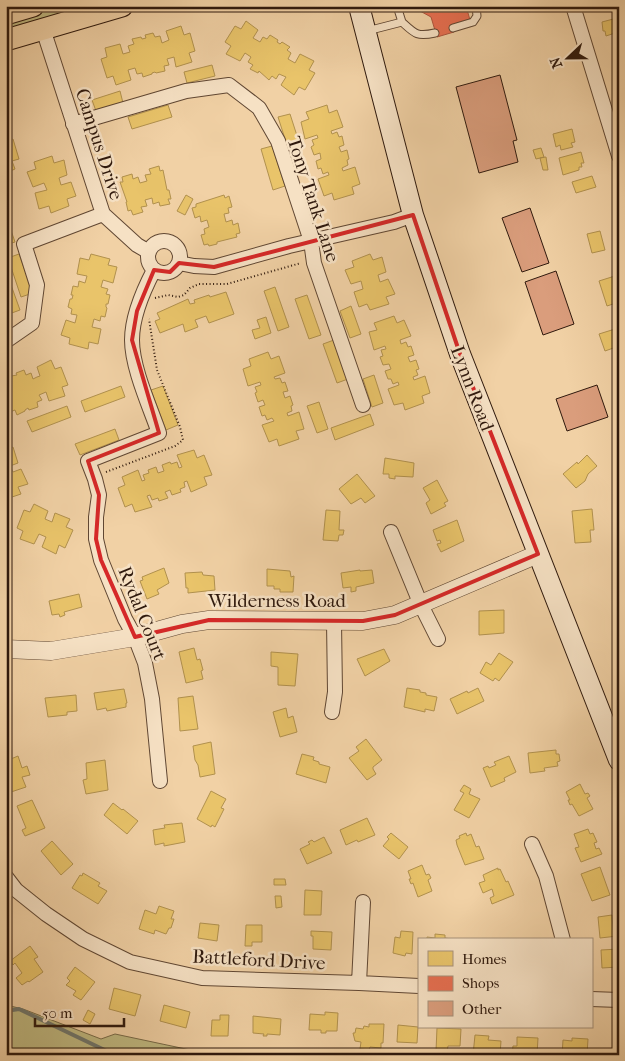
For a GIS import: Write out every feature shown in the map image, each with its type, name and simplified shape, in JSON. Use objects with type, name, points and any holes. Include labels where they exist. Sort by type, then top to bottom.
[{"type":"main road","points":[[6,14],[33,6]]},
{"type":"main road","points":[[6,40],[122,6]]},
{"type":"main road","name":"Lynn Road","points":[[359,6],[413,215],[460,354],[619,760]]},
{"type":"street","points":[[573,6],[619,156]]},
{"type":"street","name":"Campus Drive","points":[[43,29],[103,214],[137,245],[149,252]]},
{"type":"street","name":"Tony Tank Lane","points":[[73,124],[186,91],[229,85],[259,108],[278,141],[311,241],[314,263],[363,406]]},
{"type":"street","points":[[6,341],[32,323],[37,286],[24,244],[103,214]]},
{"type":"street","points":[[179,263],[214,268],[311,241],[394,222],[413,215]]},
{"type":"street","points":[[168,241],[179,250],[179,263],[170,272],[165,273],[154,270],[149,261],[149,252],[156,243],[168,241]]},
{"type":"street","name":"Rydal Court","points":[[154,270],[136,311],[132,340],[137,367],[160,434],[88,460],[96,479],[99,495],[96,539],[101,560],[145,663],[152,699],[160,781]]},
{"type":"street","points":[[391,532],[438,639]]},
{"type":"street","name":"Wilderness Road","points":[[6,649],[51,652],[135,637],[182,624],[209,620],[363,621],[387,616],[422,604],[538,554]]},
{"type":"street","points":[[332,712],[335,692],[334,622]]},
{"type":"street","points":[[532,844],[546,876],[563,938]]},
{"type":"street","name":"Battleford Drive","points":[[6,877],[16,890],[46,914],[83,939],[130,962],[202,978],[418,986]]},
{"type":"street","points":[[359,983],[363,902]]},
{"type":"street","points":[[592,999],[619,1000]]},
{"type":"lane","points":[[397,6],[402,22],[419,35],[435,33]]},
{"type":"lane","points":[[453,28],[473,22],[477,16],[476,6]]},
{"type":"lane","points":[[365,31],[402,22]]},
{"type":"path","points":[[149,301],[157,296],[184,296],[190,288],[199,284],[227,284],[307,261]]},
{"type":"path","points":[[103,473],[175,446],[183,440],[180,427],[157,370],[148,313]]},
{"type":"highlighted area","points":[[413,215],[460,354],[538,554],[395,615],[363,621],[209,620],[135,637],[101,560],[96,539],[99,495],[88,461],[159,433],[132,340],[137,311],[154,270],[170,272],[179,263],[214,267]]},
{"type":"shaded area","points":[[55,6],[87,6],[6,33],[6,20]]},
{"type":"shaded area","points":[[6,1005],[23,1009],[101,1039],[115,1034],[214,1055],[6,1055]]},
{"type":"building: Homes","points":[[617,18],[619,25],[616,26],[618,32],[606,36],[605,31],[603,31],[602,22]]},
{"type":"building: Homes","points":[[246,21],[258,30],[253,38],[260,42],[263,37],[267,39],[270,35],[278,40],[277,42],[280,44],[282,42],[290,47],[287,50],[291,53],[288,59],[295,63],[300,54],[314,61],[309,70],[315,73],[305,90],[299,87],[294,95],[281,85],[286,77],[279,74],[276,79],[272,76],[269,80],[259,71],[258,73],[250,69],[253,65],[248,62],[251,57],[245,53],[240,61],[226,54],[231,46],[225,42],[235,26],[241,29]]},
{"type":"building: Homes","points":[[181,26],[184,35],[190,33],[195,51],[189,53],[192,62],[176,67],[174,57],[167,59],[169,65],[164,66],[165,71],[155,72],[143,77],[142,73],[137,74],[135,68],[128,70],[131,80],[116,85],[113,76],[107,78],[101,59],[107,57],[105,48],[120,44],[123,54],[130,52],[128,46],[134,44],[132,39],[146,38],[145,35],[153,33],[155,37],[160,36],[162,43],[169,40],[166,31]]},
{"type":"building: Homes","points":[[212,65],[215,76],[187,83],[184,72]]},
{"type":"building: Homes","points":[[120,91],[123,103],[96,111],[92,100]]},
{"type":"building: Homes","points":[[168,105],[172,117],[132,129],[128,117]]},
{"type":"building: Homes","points":[[327,105],[329,113],[337,110],[343,127],[331,131],[332,134],[337,132],[339,137],[342,136],[344,145],[339,147],[341,152],[347,150],[348,165],[342,168],[343,171],[355,167],[360,184],[352,187],[354,194],[334,200],[332,193],[324,196],[318,179],[329,175],[328,172],[323,174],[321,168],[318,169],[316,161],[321,159],[320,153],[314,155],[311,147],[314,145],[312,140],[318,138],[317,135],[305,139],[301,122],[309,119],[306,112]]},
{"type":"building: Homes","points":[[290,114],[299,142],[287,145],[278,117]]},
{"type":"building: Homes","points":[[572,129],[575,142],[571,143],[573,147],[561,150],[560,145],[556,147],[553,134]]},
{"type":"building: Homes","points":[[13,139],[19,159],[12,161],[15,169],[6,173],[6,141]]},
{"type":"building: Homes","points":[[272,146],[285,186],[273,190],[261,149]]},
{"type":"building: Homes","points":[[541,148],[544,157],[536,159],[533,150]]},
{"type":"building: Homes","points":[[581,152],[584,163],[581,163],[582,167],[579,167],[579,170],[563,175],[559,158]]},
{"type":"building: Homes","points":[[52,156],[54,163],[64,160],[67,175],[59,178],[61,185],[71,182],[76,196],[67,199],[69,206],[51,213],[49,206],[39,209],[35,193],[47,190],[44,183],[33,187],[27,172],[36,169],[34,162]]},
{"type":"building: Homes","points":[[546,157],[548,170],[543,170],[540,158]]},
{"type":"building: Homes","points":[[159,166],[160,171],[163,170],[167,190],[169,190],[171,199],[168,199],[170,204],[160,206],[159,202],[153,204],[152,198],[145,200],[147,206],[141,207],[143,212],[133,215],[131,210],[128,211],[120,182],[123,182],[122,177],[132,174],[133,179],[138,177],[140,183],[147,181],[145,175],[151,174],[149,169]]},
{"type":"building: Homes","points":[[592,176],[596,187],[576,193],[572,182]]},
{"type":"building: Homes","points":[[186,195],[193,199],[185,215],[177,211]]},
{"type":"building: Homes","points":[[224,195],[225,198],[229,196],[232,207],[228,208],[229,213],[224,214],[226,222],[232,220],[233,225],[238,223],[240,233],[236,234],[237,237],[217,242],[217,244],[204,245],[201,235],[205,234],[204,229],[209,227],[207,220],[201,222],[200,216],[195,218],[192,208],[196,207],[196,204]]},
{"type":"building: Homes","points":[[6,216],[15,242],[6,245]]},
{"type":"building: Homes","points":[[600,231],[605,250],[592,253],[587,234]]},
{"type":"building: Homes","points":[[19,254],[33,293],[21,297],[8,258]]},
{"type":"building: Homes","points":[[91,254],[110,259],[108,265],[117,267],[113,283],[103,280],[101,287],[108,289],[106,294],[110,295],[108,304],[106,304],[105,317],[101,316],[100,321],[94,319],[92,327],[101,329],[98,344],[89,342],[88,349],[69,344],[70,338],[61,335],[66,320],[75,323],[77,315],[71,314],[72,309],[68,307],[73,295],[71,295],[73,286],[78,287],[79,281],[85,283],[87,276],[77,274],[80,258],[89,260]]},
{"type":"building: Homes","points":[[370,254],[373,260],[382,257],[386,272],[378,275],[380,282],[388,279],[395,294],[386,297],[389,304],[370,310],[367,304],[359,307],[354,292],[363,289],[361,281],[351,284],[345,270],[354,267],[352,261]]},
{"type":"building: Homes","points":[[6,271],[20,310],[9,314],[6,307]]},
{"type":"building: Homes","points":[[618,275],[619,302],[607,306],[599,281]]},
{"type":"building: Homes","points":[[275,287],[289,327],[278,331],[264,291]]},
{"type":"building: Homes","points":[[226,292],[234,314],[209,323],[206,316],[195,320],[198,327],[185,332],[183,324],[160,333],[155,321],[160,319],[157,313],[188,299],[190,304],[195,303],[194,300],[209,295],[210,297]]},
{"type":"building: Homes","points":[[307,295],[321,335],[309,339],[295,299]]},
{"type":"building: Homes","points":[[351,306],[361,334],[350,338],[340,311]]},
{"type":"building: Homes","points":[[394,316],[397,323],[404,320],[411,336],[400,340],[401,344],[406,342],[408,347],[411,346],[414,355],[408,357],[410,362],[416,360],[419,369],[416,370],[418,375],[413,377],[414,380],[425,376],[430,393],[422,396],[424,403],[405,410],[403,403],[394,405],[388,389],[399,385],[398,382],[393,384],[391,379],[388,379],[385,371],[391,369],[389,364],[383,365],[380,357],[383,356],[381,350],[386,349],[385,346],[374,350],[369,332],[377,330],[374,323]]},
{"type":"building: Homes","points":[[266,317],[271,333],[255,339],[252,330],[260,328],[257,320]]},
{"type":"building: Homes","points":[[615,329],[619,346],[605,351],[599,334]]},
{"type":"building: Homes","points":[[334,340],[348,379],[337,383],[323,344]]},
{"type":"building: Homes","points":[[268,352],[271,359],[279,356],[285,373],[274,377],[275,379],[280,378],[282,383],[285,382],[288,391],[283,392],[285,398],[290,396],[293,405],[291,406],[292,411],[287,413],[288,416],[299,412],[304,429],[296,431],[299,439],[279,446],[277,439],[269,442],[262,425],[274,421],[272,418],[267,420],[265,415],[262,416],[259,407],[265,405],[263,400],[258,402],[255,393],[257,392],[255,387],[261,385],[260,382],[248,386],[243,369],[251,366],[249,359]]},
{"type":"building: Homes","points":[[51,360],[55,369],[61,367],[68,385],[62,387],[65,396],[49,401],[46,392],[39,395],[42,400],[37,402],[38,407],[29,410],[28,408],[17,415],[15,410],[10,412],[8,407],[6,408],[6,377],[17,375],[16,373],[24,370],[26,375],[31,373],[33,379],[40,376],[37,367]]},
{"type":"building: Homes","points":[[374,375],[383,403],[372,407],[363,379]]},
{"type":"building: Homes","points":[[121,386],[125,397],[85,412],[81,401]]},
{"type":"building: Homes","points":[[163,386],[178,425],[166,430],[151,390]]},
{"type":"building: Homes","points":[[319,402],[328,429],[317,433],[307,406]]},
{"type":"building: Homes","points":[[67,406],[71,417],[32,432],[27,421]]},
{"type":"building: Homes","points":[[370,414],[374,425],[335,440],[331,428]]},
{"type":"building: Homes","points":[[115,429],[119,440],[80,455],[75,444]]},
{"type":"building: Homes","points":[[13,447],[18,463],[10,466],[13,472],[21,469],[28,484],[18,487],[21,494],[6,499],[6,450]]},
{"type":"building: Homes","points":[[194,450],[197,458],[204,455],[212,475],[204,477],[207,485],[191,492],[187,481],[184,482],[185,487],[180,489],[181,492],[172,495],[170,490],[165,492],[168,498],[159,501],[158,498],[152,500],[150,495],[147,496],[152,507],[135,512],[132,504],[125,507],[118,488],[125,485],[122,477],[138,470],[142,481],[145,480],[143,475],[149,473],[148,470],[156,467],[158,473],[164,471],[162,465],[170,462],[171,464],[177,462],[179,468],[182,467],[177,455]]},
{"type":"building: Homes","points":[[587,455],[597,466],[588,474],[585,481],[576,488],[563,474]]},
{"type":"building: Homes","points":[[385,458],[414,463],[413,477],[395,476],[395,479],[389,478],[389,474],[383,474]]},
{"type":"building: Homes","points":[[357,474],[375,496],[365,503],[361,498],[351,504],[339,489]]},
{"type":"building: Homes","points":[[437,480],[448,501],[444,503],[446,506],[431,514],[426,503],[430,500],[423,488]]},
{"type":"building: Homes","points":[[34,504],[48,511],[45,519],[52,522],[55,513],[70,519],[66,527],[73,530],[65,548],[59,545],[56,554],[42,547],[46,537],[39,534],[34,544],[20,539],[23,531],[17,528],[24,510],[30,512]]},
{"type":"building: Homes","points":[[592,509],[594,530],[590,530],[591,542],[575,543],[572,511]]},
{"type":"building: Homes","points":[[326,510],[340,511],[339,530],[344,530],[343,535],[339,535],[338,541],[323,540]]},
{"type":"building: Homes","points":[[457,520],[464,541],[441,552],[437,544],[441,543],[440,540],[437,541],[433,530]]},
{"type":"building: Homes","points":[[164,568],[169,583],[157,590],[159,594],[147,599],[140,581],[143,580],[142,577]]},
{"type":"building: Homes","points":[[267,569],[290,571],[291,577],[294,576],[293,592],[280,592],[280,589],[274,589],[274,586],[267,586]]},
{"type":"building: Homes","points":[[372,570],[374,583],[356,587],[356,591],[351,592],[351,587],[343,588],[341,573]]},
{"type":"building: Homes","points":[[202,572],[203,575],[214,576],[215,590],[188,593],[185,573]]},
{"type":"building: Homes","points":[[79,594],[82,607],[64,612],[65,615],[60,617],[59,614],[52,615],[49,601]]},
{"type":"building: Homes","points":[[504,610],[504,633],[479,635],[479,611]]},
{"type":"building: Homes","points":[[194,648],[197,660],[200,659],[203,679],[186,683],[179,652]]},
{"type":"building: Homes","points":[[384,649],[390,661],[365,676],[357,659]]},
{"type":"building: Homes","points":[[271,652],[298,654],[295,686],[278,685],[278,667],[271,666]]},
{"type":"building: Homes","points":[[499,653],[513,662],[499,681],[495,678],[493,681],[480,673],[486,662],[491,665]]},
{"type":"building: Homes","points":[[407,688],[420,690],[420,692],[426,693],[426,695],[437,697],[434,711],[425,709],[425,712],[404,707]]},
{"type":"building: Homes","points":[[478,688],[484,701],[457,714],[450,699]]},
{"type":"building: Homes","points":[[124,689],[126,707],[107,711],[106,708],[97,710],[94,693]]},
{"type":"building: Homes","points":[[76,695],[77,711],[67,712],[67,715],[48,717],[45,698]]},
{"type":"building: Homes","points":[[193,696],[198,729],[180,731],[178,698]]},
{"type":"building: Homes","points":[[286,708],[288,718],[293,716],[297,732],[280,737],[273,712]]},
{"type":"building: Homes","points":[[366,739],[382,760],[373,767],[376,774],[367,780],[349,758],[359,751],[356,747]]},
{"type":"building: Homes","points":[[211,742],[215,774],[200,777],[193,746]]},
{"type":"building: Homes","points":[[556,750],[560,761],[557,762],[558,766],[544,768],[545,771],[530,773],[528,753]]},
{"type":"building: Homes","points":[[302,754],[314,757],[313,760],[319,762],[319,764],[330,767],[326,783],[296,774]]},
{"type":"building: Homes","points":[[18,756],[22,768],[27,766],[30,775],[22,777],[26,787],[8,793],[6,788],[6,761]]},
{"type":"building: Homes","points":[[509,756],[516,772],[504,778],[505,781],[491,787],[483,768],[496,765],[494,762]]},
{"type":"building: Homes","points":[[105,760],[108,790],[86,794],[83,780],[87,779],[86,763]]},
{"type":"building: Homes","points":[[580,784],[585,794],[588,793],[590,796],[587,798],[593,809],[579,816],[572,804],[570,805],[566,792]]},
{"type":"building: Homes","points":[[464,785],[471,789],[469,794],[480,799],[469,818],[454,810],[464,793],[460,791]]},
{"type":"building: Homes","points":[[211,791],[226,799],[221,808],[224,809],[215,827],[212,825],[211,827],[197,819]]},
{"type":"building: Homes","points":[[32,800],[45,828],[25,836],[22,830],[26,828],[17,806]]},
{"type":"building: Homes","points":[[113,803],[138,821],[127,834],[104,815]]},
{"type":"building: Homes","points":[[367,818],[375,835],[346,845],[340,830]]},
{"type":"building: Homes","points":[[182,823],[185,842],[164,846],[164,843],[155,845],[153,830],[165,828],[164,825]]},
{"type":"building: Homes","points":[[588,829],[590,834],[593,833],[597,842],[594,843],[596,849],[599,848],[602,854],[581,862],[575,848],[579,847],[574,834]]},
{"type":"building: Homes","points":[[391,833],[408,847],[399,859],[383,846]]},
{"type":"building: Homes","points":[[466,833],[467,836],[471,834],[476,847],[479,846],[484,859],[465,865],[456,840],[460,838],[459,836]]},
{"type":"building: Homes","points":[[324,837],[332,853],[307,864],[300,849],[310,844],[308,842],[312,840],[314,842]]},
{"type":"building: Homes","points":[[52,841],[73,864],[61,875],[41,851]]},
{"type":"building: Homes","points":[[422,865],[426,875],[429,874],[431,878],[428,880],[432,891],[418,897],[413,883],[411,884],[409,879],[411,879],[408,871]]},
{"type":"building: Homes","points":[[600,867],[610,895],[592,901],[581,874]]},
{"type":"building: Homes","points":[[498,868],[506,882],[508,881],[514,895],[492,904],[490,898],[494,896],[492,889],[483,893],[479,883],[485,881],[483,875]]},
{"type":"building: Homes","points":[[83,873],[100,883],[98,886],[107,891],[98,904],[72,888]]},
{"type":"building: Homes","points":[[274,879],[285,879],[286,885],[274,885]]},
{"type":"building: Homes","points":[[305,890],[322,891],[321,915],[304,915]]},
{"type":"building: Homes","points":[[275,896],[281,896],[282,907],[276,908]]},
{"type":"building: Homes","points":[[159,906],[174,911],[171,919],[174,919],[171,928],[169,928],[166,934],[155,930],[154,934],[139,929],[145,910],[156,914]]},
{"type":"building: Homes","points":[[612,915],[613,930],[618,930],[618,936],[600,938],[598,917]]},
{"type":"building: Homes","points":[[200,923],[219,925],[217,941],[198,938]]},
{"type":"building: Homes","points":[[246,925],[262,925],[262,942],[252,942],[252,946],[245,946]]},
{"type":"building: Homes","points":[[311,931],[332,932],[331,950],[313,949]]},
{"type":"building: Homes","points":[[401,931],[413,932],[412,954],[406,953],[405,956],[393,953],[395,937],[400,938]]},
{"type":"building: Homes","points":[[435,934],[445,935],[445,938],[435,938]]},
{"type":"building: Homes","points":[[30,946],[38,957],[34,959],[43,972],[22,985],[16,978],[22,973],[15,963],[13,965],[10,961]]},
{"type":"building: Homes","points":[[619,949],[618,967],[602,968],[601,950]]},
{"type":"building: Homes","points":[[75,967],[95,982],[81,1000],[73,995],[76,991],[66,985],[70,981],[67,978]]},
{"type":"building: Homes","points":[[114,988],[141,995],[135,1016],[109,1009]]},
{"type":"building: Homes","points":[[164,1005],[190,1012],[186,1028],[160,1021]]},
{"type":"building: Homes","points":[[88,1010],[95,1014],[90,1024],[83,1020]]},
{"type":"building: Homes","points":[[325,1012],[338,1013],[337,1031],[321,1033],[321,1030],[309,1030],[310,1014],[325,1015]]},
{"type":"building: Homes","points":[[220,1015],[229,1015],[228,1036],[211,1036],[212,1020],[220,1020]]},
{"type":"building: Homes","points":[[253,1016],[281,1019],[280,1035],[267,1034],[267,1036],[263,1036],[264,1034],[253,1033]]},
{"type":"building: Homes","points":[[369,1024],[384,1024],[381,1048],[370,1047],[369,1050],[360,1049],[361,1042],[355,1041],[353,1033],[355,1033],[356,1028],[363,1029],[364,1026],[369,1027]]},
{"type":"building: Homes","points":[[398,1025],[418,1027],[417,1043],[397,1042]]},
{"type":"building: Homes","points":[[437,1028],[461,1029],[460,1046],[448,1046],[447,1052],[436,1051]]},
{"type":"building: Homes","points":[[475,1035],[489,1036],[488,1040],[501,1041],[500,1055],[473,1055]]},
{"type":"building: Homes","points":[[517,1037],[538,1038],[537,1055],[512,1055],[513,1046],[517,1046]]},
{"type":"building: Homes","points":[[572,1038],[588,1039],[587,1055],[562,1055],[563,1040],[572,1041]]},
{"type":"building: Shops","points":[[411,6],[466,6],[470,20],[452,25],[454,32],[437,37],[431,17]]},
{"type":"building: Other","points":[[500,75],[517,140],[513,141],[518,162],[479,173],[456,87]]},
{"type":"building: Other","points":[[530,208],[549,263],[522,272],[502,218]]},
{"type":"building: Other","points":[[556,271],[574,324],[543,335],[525,282]]},
{"type":"building: Other","points":[[597,385],[608,417],[567,431],[556,399]]},
{"type":"waterway","points":[[6,1011],[19,1009],[115,1055]]}]
